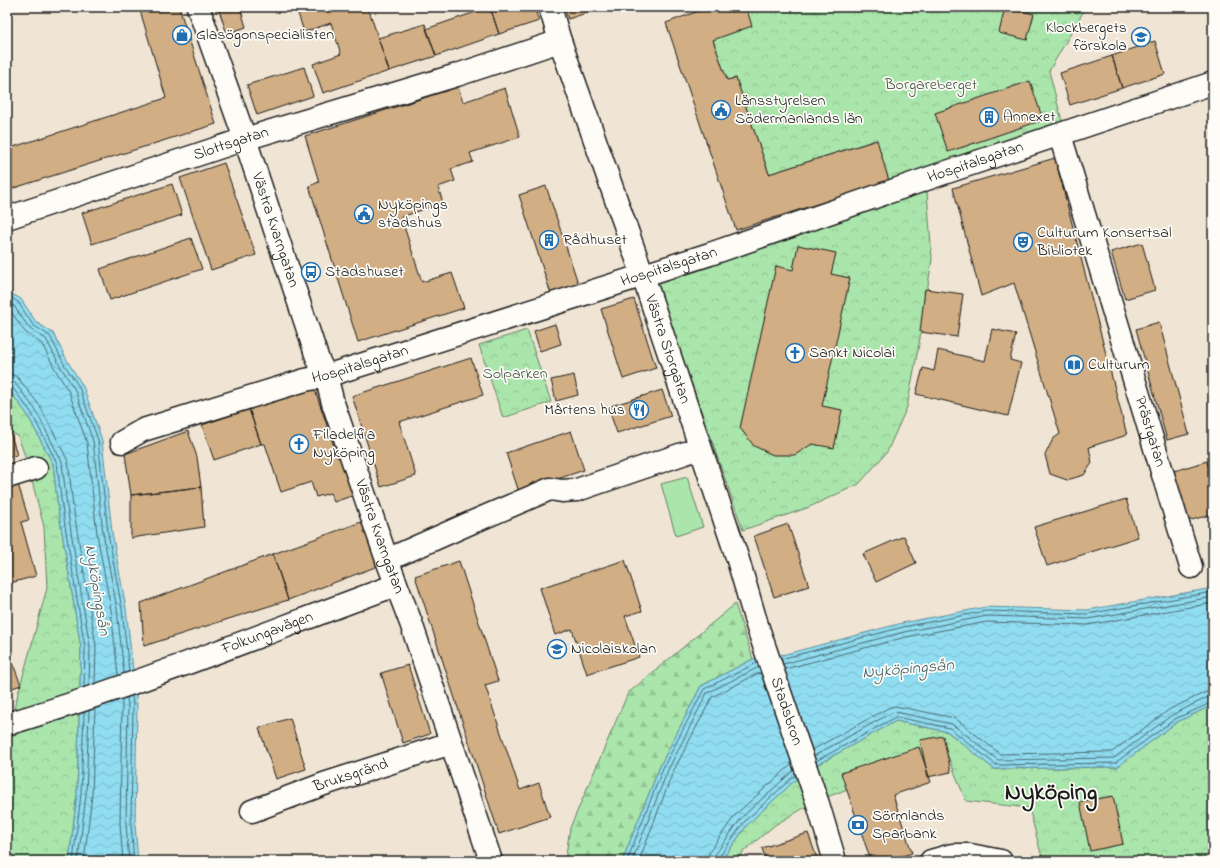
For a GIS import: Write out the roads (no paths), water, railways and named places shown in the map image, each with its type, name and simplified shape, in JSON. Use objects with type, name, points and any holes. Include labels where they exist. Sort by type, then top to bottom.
[{"type":"street","name":"Västra Kvarngatan","points":[[198,7],[245,139],[318,360],[326,376],[333,403],[387,560],[411,623],[491,861]]},
{"type":"street","name":"Västra Storgatan","points":[[550,7],[560,41],[643,276],[738,560],[757,625]]},
{"type":"street","name":"Slottsgatan","points":[[7,218],[245,139],[457,75],[560,41]]},
{"type":"street","name":"Hospitalsgatan","points":[[122,442],[143,430],[305,380],[326,376],[643,276],[1213,83]]},
{"type":"street","name":"Prästgatan","points":[[1060,135],[1191,567]]},
{"type":"street","points":[[387,560],[550,489],[562,491],[577,490],[700,448]]},
{"type":"street","points":[[7,477],[36,468]]},
{"type":"street","name":"Folkungavägen","points":[[7,724],[139,680],[396,585]]},
{"type":"street","name":"Stadsbron","points":[[757,625],[816,798],[835,861]]},
{"type":"street","name":"Bruksgränd","points":[[252,811],[324,784],[451,743]]},
{"type":"street","points":[[931,861],[952,855],[970,855],[1001,861]]},
{"type":"water","name":"Nyköpingsån","points":[[7,291],[21,299],[36,322],[53,333],[68,362],[83,386],[102,440],[112,532],[126,608],[137,705],[135,824],[138,861],[69,861],[77,794],[81,648],[58,508],[53,464],[27,414],[7,387]]},
{"type":"water","name":"Nyköpingsån","points":[[1213,588],[1213,705],[1177,722],[1117,767],[994,769],[948,732],[896,721],[804,772],[748,824],[721,861],[622,861],[660,766],[701,686],[753,659],[786,654],[902,623],[986,607],[1087,610]]},
{"type":"place","name":"Glasögonspecialisten","points":[[182,35]]},
{"type":"place","name":"Klockbergets förskola","points":[[1141,37]]},
{"type":"place","name":"Länsstyrelsen Södermanlands län","points":[[721,110]]},
{"type":"place","name":"Annexet","points":[[989,117]]},
{"type":"place","name":"Nyköpings stadshus","points":[[364,214]]},
{"type":"place","name":"Rådhuset","points":[[549,240]]},
{"type":"place","name":"Culturum Konsertsal Bibliotek","points":[[1023,242]]},
{"type":"place","name":"Stadshuset","points":[[311,272]]},
{"type":"place","name":"Sankt Nicolai","points":[[795,353]]},
{"type":"place","name":"Culturum","points":[[1074,365]]},
{"type":"place","name":"Mårtens hus","points":[[639,410]]},
{"type":"place","name":"Filadelfia Nyköping","points":[[299,444]]},
{"type":"place","name":"Nicolaiskolan","points":[[557,649]]},
{"type":"place","name":"Sörmlands Sparbank","points":[[858,825]]},
{"type":"district","name":"Nyköping","points":[[1051,793]]},
{"type":"park label","name":"Borgareberget","points":[[931,85]]},
{"type":"park label","name":"Solparken","points":[[515,374]]}]
